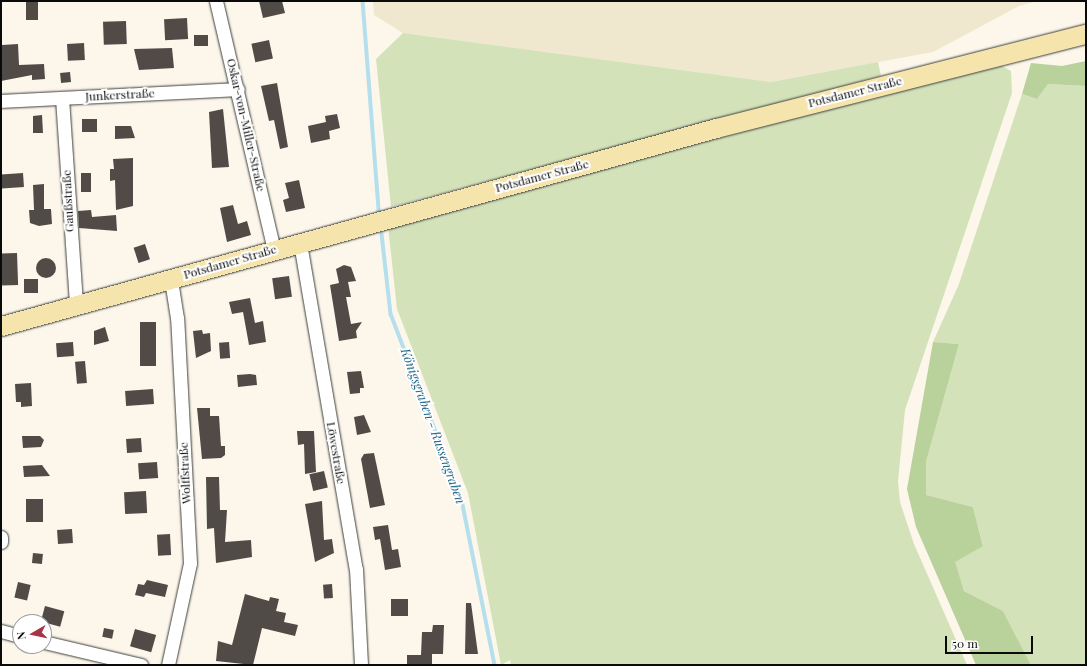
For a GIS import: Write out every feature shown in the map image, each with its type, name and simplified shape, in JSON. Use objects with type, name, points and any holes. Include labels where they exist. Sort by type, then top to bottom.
[{"type":"street","name":"Oskar-von-Miller-Straße","points":[[216,1],[238,89],[274,250]]},
{"type":"street","name":"Potsdamer Straße","points":[[1,326],[716,128],[1086,34]]},
{"type":"street","name":"Junkerstraße","points":[[1,101],[238,89]]},
{"type":"street","name":"Gaußstraße","points":[[62,98],[76,304]]},
{"type":"street","name":"Löwestraße","points":[[300,243],[356,569],[361,665]]},
{"type":"street","name":"Wolffstraße","points":[[168,665],[190,563],[177,318],[171,279]]},
{"type":"street","points":[[1,537],[1,542]]},
{"type":"street","points":[[1,631],[12,634]]},
{"type":"street","points":[[52,644],[141,665]]},
{"type":"shaded area","points":[[373,1],[1038,1],[1019,6],[933,52],[771,82],[403,33],[374,15]]},
{"type":"green space","points":[[403,33],[771,82],[878,62],[881,76],[391,207],[376,59]]},
{"type":"green space","points":[[1086,61],[1086,86],[1048,84],[1037,99],[1022,94],[1031,63],[1062,66]]},
{"type":"green space","points":[[998,64],[1011,71],[1012,93],[905,410],[898,481],[900,502],[914,544],[967,665],[511,665],[510,660],[501,665],[468,493],[397,309],[388,226],[768,120]]},
{"type":"green space","points":[[1048,84],[1086,86],[1086,665],[1031,665],[1003,611],[964,591],[954,562],[983,545],[973,507],[926,495],[926,462],[959,344],[933,342],[959,284],[1022,94],[1037,99]]},
{"type":"green space","points":[[933,342],[959,344],[926,462],[926,495],[973,507],[983,546],[955,562],[964,591],[1003,611],[1031,665],[976,665],[916,527],[907,489]]},
{"type":"building","points":[[26,1],[38,1],[38,20],[26,20]]},
{"type":"building","points":[[259,1],[282,1],[285,13],[263,18]]},
{"type":"building","points":[[187,18],[188,39],[165,40],[164,19]]},
{"type":"building","points":[[126,21],[127,44],[104,45],[103,22]]},
{"type":"building","points":[[194,35],[208,35],[208,46],[194,46]]},
{"type":"building","points":[[269,40],[273,59],[255,62],[251,44]]},
{"type":"building","points":[[84,43],[85,60],[68,61],[67,44]]},
{"type":"building","points":[[18,44],[19,65],[44,64],[45,79],[32,80],[32,75],[1,81],[2,45]]},
{"type":"building","points":[[172,48],[174,68],[139,70],[134,49]]},
{"type":"building","points":[[70,72],[71,82],[61,83],[60,73]]},
{"type":"building","points":[[277,83],[288,147],[280,149],[274,120],[269,121],[261,86]]},
{"type":"building","points":[[223,109],[229,167],[212,168],[209,112]]},
{"type":"building","points":[[337,114],[340,128],[329,131],[330,139],[311,143],[308,126],[326,122],[325,116]]},
{"type":"building","points":[[42,115],[43,133],[33,133],[33,116]]},
{"type":"building","points":[[82,119],[97,119],[97,132],[82,132]]},
{"type":"building","points":[[115,126],[131,126],[135,138],[115,139]]},
{"type":"building","points":[[133,158],[133,206],[116,210],[115,180],[110,181],[110,169],[114,169],[113,159]]},
{"type":"building","points":[[23,173],[24,187],[2,189],[1,175]]},
{"type":"building","points":[[81,173],[91,173],[91,192],[81,192]]},
{"type":"building","points":[[299,180],[305,208],[286,212],[283,200],[289,198],[285,183]]},
{"type":"building","points":[[44,184],[44,209],[51,209],[52,224],[39,226],[30,223],[29,210],[34,210],[33,185]]},
{"type":"building","points":[[233,205],[238,224],[247,221],[251,235],[227,242],[220,208]]},
{"type":"building","points":[[91,210],[92,217],[116,215],[117,231],[79,228],[78,211]]},
{"type":"building","points":[[145,244],[150,259],[139,263],[134,248]]},
{"type":"building","points":[[17,253],[18,285],[2,286],[1,254]]},
{"type":"building","points":[[46,258],[53,261],[56,268],[53,275],[46,278],[39,275],[36,268],[39,261]]},
{"type":"building","points":[[344,265],[351,267],[356,281],[348,282],[351,297],[346,297],[351,324],[362,322],[356,331],[357,338],[339,341],[330,285],[339,283],[336,269]]},
{"type":"building","points":[[289,276],[292,297],[275,299],[272,278]]},
{"type":"building","points":[[24,279],[38,279],[38,293],[24,293]]},
{"type":"building","points":[[250,298],[255,323],[263,321],[266,342],[249,345],[243,312],[232,314],[229,302]]},
{"type":"building","points":[[140,322],[156,322],[156,366],[140,366]]},
{"type":"building","points":[[105,327],[109,341],[94,345],[94,331]]},
{"type":"building","points":[[202,330],[203,334],[210,333],[211,351],[196,358],[193,331]]},
{"type":"building","points":[[73,342],[74,356],[57,357],[56,343]]},
{"type":"building","points":[[229,342],[230,358],[220,359],[219,343]]},
{"type":"building","points":[[85,361],[87,383],[77,384],[75,362]]},
{"type":"building","points":[[361,371],[364,388],[360,388],[360,393],[350,394],[347,372]]},
{"type":"building","points":[[237,375],[256,375],[257,385],[238,387]]},
{"type":"building","points":[[31,383],[32,406],[21,407],[21,402],[16,402],[15,384]]},
{"type":"building","points":[[153,389],[154,404],[126,406],[125,391]]},
{"type":"building","points":[[197,408],[210,408],[210,416],[219,416],[221,446],[225,446],[225,455],[221,458],[202,459]]},
{"type":"building","points":[[364,415],[371,432],[357,435],[354,417]]},
{"type":"building","points":[[297,431],[314,431],[316,472],[305,474],[304,444],[298,445]]},
{"type":"building","points":[[22,436],[40,436],[44,440],[41,447],[23,448]]},
{"type":"building","points":[[141,438],[142,452],[127,453],[126,439]]},
{"type":"building","points":[[374,453],[385,505],[370,508],[361,459],[364,454]]},
{"type":"building","points":[[157,462],[158,478],[139,479],[138,463]]},
{"type":"building","points":[[42,465],[50,476],[24,477],[23,466]]},
{"type":"building","points":[[324,471],[328,488],[313,491],[309,474]]},
{"type":"building","points":[[206,477],[219,477],[220,510],[227,510],[225,542],[251,540],[252,557],[216,563],[214,528],[207,529]]},
{"type":"building","points":[[146,491],[147,513],[125,514],[124,492]]},
{"type":"building","points":[[26,499],[43,499],[43,522],[26,522]]},
{"type":"building","points":[[322,501],[324,540],[332,539],[334,553],[315,562],[305,504]]},
{"type":"building","points":[[388,525],[392,550],[398,549],[401,567],[385,570],[380,539],[375,540],[373,527]]},
{"type":"building","points":[[72,529],[73,543],[58,544],[57,530]]},
{"type":"building","points":[[170,534],[171,555],[158,556],[157,535]]},
{"type":"building","points":[[33,553],[43,554],[42,564],[32,563]]},
{"type":"building","points":[[147,580],[168,585],[165,597],[146,593],[144,597],[135,595],[138,584],[144,585]]},
{"type":"building","points":[[18,582],[31,585],[27,601],[14,598]]},
{"type":"building","points":[[332,584],[333,598],[324,599],[323,585]]},
{"type":"building","points":[[245,594],[269,601],[270,597],[279,599],[276,611],[286,613],[284,622],[298,625],[295,636],[262,628],[253,665],[216,661],[218,641],[232,645]]},
{"type":"building","points":[[391,599],[408,599],[408,616],[391,616]]},
{"type":"building","points":[[466,603],[471,603],[478,654],[465,654]]},
{"type":"building","points":[[45,606],[64,611],[60,627],[52,624],[52,614],[43,614]]},
{"type":"building","points":[[433,625],[444,625],[443,654],[432,654],[432,665],[407,665],[407,655],[421,655],[422,632],[432,632]]},
{"type":"building","points":[[104,628],[114,630],[112,639],[102,637]]},
{"type":"building","points":[[135,629],[156,635],[151,652],[130,646]]},
{"type":"waterway","points":[[363,1],[379,210]]},
{"type":"waterway","name":"Königsgraben - Russengraben","points":[[382,234],[391,314],[462,500],[495,665]]}]
